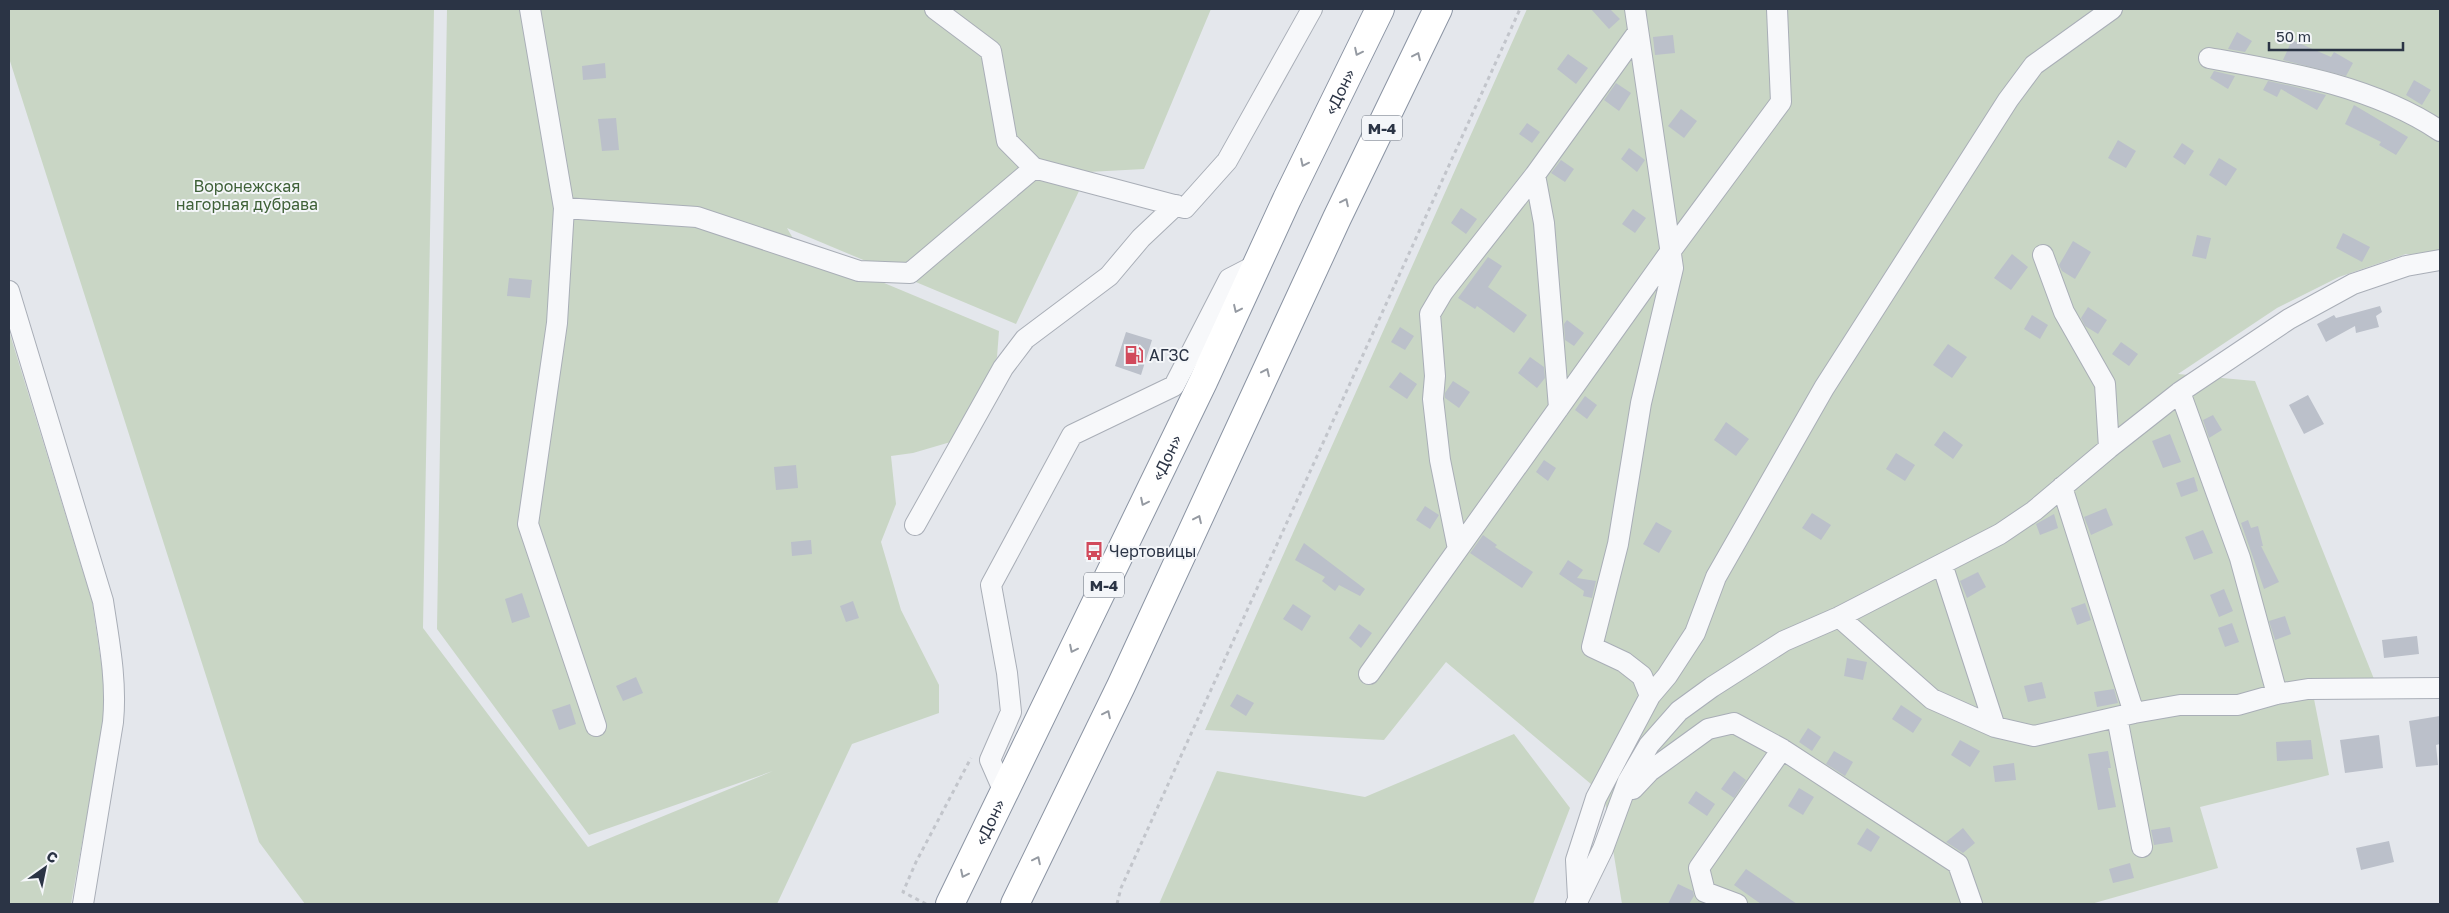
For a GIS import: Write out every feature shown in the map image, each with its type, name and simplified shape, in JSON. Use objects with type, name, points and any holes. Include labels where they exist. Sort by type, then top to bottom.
[{"type":"highway","name":"«Дон»","points":[[950,904],[1258,264],[1287,199],[1380,9]]},
{"type":"highway","name":"М-4","points":[[1015,904],[1121,686],[1337,218],[1438,9]]},
{"type":"street","points":[[530,9],[564,208],[557,323],[528,524],[596,726]]},
{"type":"street","points":[[935,9],[990,50],[1007,141],[1034,168],[1185,208],[1227,161],[1312,9]]},
{"type":"street","points":[[1635,9],[1673,268],[1641,403],[1618,544],[1592,647],[1624,662],[1642,676],[1650,696]]},
{"type":"street","points":[[1369,674],[1670,252],[1781,102],[1777,9]]},
{"type":"street","points":[[1577,902],[1576,860],[1596,798],[1650,696],[1667,676],[1695,633],[1716,577],[1824,388],[2008,100],[2034,65],[2112,9]]},
{"type":"street","points":[[1458,549],[1440,460],[1433,399],[1435,376],[1430,314],[1442,292],[1535,175],[1638,32]]},
{"type":"street","points":[[2209,58],[2286,72],[2349,89],[2423,119],[2440,131]]},
{"type":"street","points":[[564,208],[697,217],[859,271],[910,273],[1034,168]]},
{"type":"street","points":[[1535,175],[1544,223],[1559,408]]},
{"type":"street","points":[[915,525],[1003,368],[1025,339],[1110,276],[1141,238],[1176,205]]},
{"type":"street","points":[[2043,255],[2064,312],[2106,384],[2109,448]]},
{"type":"street","points":[[1577,902],[1603,849],[1628,781],[1649,745],[1679,711],[1712,687],[1784,641],[1839,617],[2000,534],[2034,511],[2180,392],[2289,319],[2353,284],[2406,266],[2440,260]]},
{"type":"street","points":[[1004,792],[990,760],[1011,712],[1007,673],[992,585],[1072,435],[1174,386],[1229,279],[1258,264]]},
{"type":"street","points":[[9,290],[103,601],[111,652],[115,699],[113,722],[83,904]]},
{"type":"street","points":[[2180,392],[2240,558],[2277,694]]},
{"type":"street","points":[[2062,487],[2126,715],[2142,847]]},
{"type":"street","points":[[1942,564],[1995,727]]},
{"type":"street","points":[[1839,617],[1932,699],[1995,727],[2034,736],[2180,705],[2238,706],[2277,694],[2308,689],[2440,688]]},
{"type":"street","points":[[1618,805],[1650,771],[1708,729],[1734,722],[1782,748],[1958,864],[1972,904]]},
{"type":"street","points":[[1737,904],[1705,892],[1699,868],[1782,748]]},
{"type":"path","points":[[1117,904],[1126,879],[1520,9]]},
{"type":"path","points":[[926,904],[903,892],[916,862],[975,750]]},
{"type":"green space","name":"Воронежская нагорная дубрава","points":[[9,9],[434,9],[423,628],[588,847],[773,771],[589,835],[437,629],[447,9],[1211,9],[1144,169],[1088,172],[1016,324],[787,228],[798,247],[999,331],[997,357],[954,441],[913,453],[891,456],[896,504],[881,542],[901,610],[939,685],[939,713],[852,744],[777,904],[305,904],[259,842],[9,58]]},
{"type":"green space","points":[[1527,9],[2440,9],[2440,260],[2406,254],[2339,277],[2277,308],[2178,374],[2255,381],[2374,679],[2314,699],[2329,775],[2200,807],[2218,868],[2091,904],[1622,904],[1604,795],[1446,662],[1384,740],[1205,730]]},
{"type":"green space","points":[[9,331],[92,601],[106,696],[101,738],[71,904],[9,904]]},
{"type":"green space","points":[[1514,734],[1570,808],[1533,904],[1159,904],[1217,771],[1365,797]]},
{"type":"building","points":[[1591,9],[1610,9],[1620,19],[1609,29]]},
{"type":"building","points":[[2237,32],[2252,41],[2245,52],[2228,49]]},
{"type":"building","points":[[1673,35],[1675,53],[1655,55],[1653,37]]},
{"type":"building","points":[[2292,40],[2331,57],[2334,52],[2353,63],[2346,76],[2283,60]]},
{"type":"building","points":[[1568,54],[1588,68],[1576,84],[1557,69]]},
{"type":"building","points":[[605,63],[606,78],[583,80],[582,66]]},
{"type":"building","points":[[2214,71],[2235,76],[2228,89],[2210,78]]},
{"type":"building","points":[[2414,80],[2431,90],[2422,105],[2406,95]]},
{"type":"building","points":[[2268,81],[2326,95],[2317,110],[2281,89],[2277,97],[2263,90]]},
{"type":"building","points":[[1616,83],[1631,93],[1619,111],[1604,100]]},
{"type":"building","points":[[2354,105],[2408,137],[2396,155],[2379,145],[2381,142],[2345,124]]},
{"type":"building","points":[[1681,109],[1697,121],[1684,138],[1668,126]]},
{"type":"building","points":[[616,118],[619,150],[602,151],[598,119]]},
{"type":"building","points":[[1527,123],[1540,132],[1532,143],[1519,134]]},
{"type":"building","points":[[2118,140],[2136,151],[2126,168],[2108,158]]},
{"type":"building","points":[[2182,143],[2194,151],[2185,165],[2173,157]]},
{"type":"building","points":[[1629,148],[1645,160],[1637,172],[1621,159]]},
{"type":"building","points":[[2219,158],[2237,169],[2226,186],[2209,175]]},
{"type":"building","points":[[1561,160],[1574,169],[1565,182],[1551,173]]},
{"type":"building","points":[[1461,208],[1477,219],[1466,234],[1451,223]]},
{"type":"building","points":[[1633,209],[1646,218],[1635,233],[1622,224]]},
{"type":"building","points":[[2343,233],[2370,247],[2362,262],[2336,248]]},
{"type":"building","points":[[2197,235],[2211,238],[2206,259],[2192,256]]},
{"type":"building","points":[[2073,241],[2091,252],[2075,279],[2062,271],[2059,265]]},
{"type":"building","points":[[2012,254],[2028,267],[2011,290],[1994,278]]},
{"type":"building","points":[[1488,257],[1502,266],[1488,287],[1527,315],[1514,333],[1477,306],[1475,309],[1458,298]]},
{"type":"building","points":[[509,278],[532,280],[530,298],[507,296]]},
{"type":"building","points":[[2380,306],[2382,312],[2376,316],[2379,327],[2356,333],[2355,326],[2326,342],[2317,324],[2334,315],[2336,318]]},
{"type":"building","points":[[2088,307],[2107,320],[2098,334],[2085,326],[2081,318]]},
{"type":"building","points":[[2032,315],[2048,325],[2040,339],[2024,329]]},
{"type":"building","points":[[1567,320],[1584,333],[1574,346],[1565,340],[1564,324]]},
{"type":"building","points":[[1400,327],[1414,336],[1405,350],[1391,342]]},
{"type":"building","points":[[1126,332],[1152,340],[1141,375],[1115,366]]},
{"type":"building","points":[[2121,342],[2138,354],[2129,366],[2112,354]]},
{"type":"building","points":[[1948,344],[1967,357],[1952,378],[1933,365]]},
{"type":"building","points":[[1530,357],[1544,367],[1545,378],[1537,388],[1518,373]]},
{"type":"building","points":[[1400,372],[1417,384],[1407,399],[1389,387]]},
{"type":"building","points":[[1453,381],[1470,392],[1459,408],[1445,398],[1445,393]]},
{"type":"building","points":[[2308,395],[2324,424],[2304,434],[2289,405]]},
{"type":"building","points":[[1585,396],[1597,405],[1587,419],[1575,410]]},
{"type":"building","points":[[2213,415],[2222,430],[2209,438],[2203,420]]},
{"type":"building","points":[[1726,422],[1749,439],[1736,456],[1714,440]]},
{"type":"building","points":[[1944,431],[1963,445],[1953,459],[1934,445]]},
{"type":"building","points":[[2170,434],[2181,462],[2163,468],[2152,441]]},
{"type":"building","points":[[1896,453],[1915,465],[1905,481],[1886,469]]},
{"type":"building","points":[[1544,460],[1556,468],[1548,481],[1536,472]]},
{"type":"building","points":[[796,465],[798,488],[776,490],[774,467]]},
{"type":"building","points":[[2194,477],[2198,491],[2181,497],[2176,483]]},
{"type":"building","points":[[1425,506],[1439,515],[1430,529],[1416,520]]},
{"type":"building","points":[[2106,508],[2113,525],[2091,535],[2084,517]]},
{"type":"building","points":[[1812,513],[1831,525],[1821,540],[1802,528]]},
{"type":"building","points":[[2054,514],[2058,528],[2040,535],[2036,524]]},
{"type":"building","points":[[2248,520],[2251,528],[2258,526],[2263,546],[2261,546],[2279,582],[2264,589],[2241,523]]},
{"type":"building","points":[[1656,522],[1672,531],[1659,553],[1643,544]]},
{"type":"building","points":[[2203,530],[2213,553],[2194,560],[2185,537]]},
{"type":"building","points":[[1483,535],[1497,545],[1495,547],[1533,572],[1522,588],[1470,553]]},
{"type":"building","points":[[811,540],[812,554],[792,556],[791,542]]},
{"type":"building","points":[[1304,543],[1365,589],[1360,596],[1339,585],[1335,591],[1322,581],[1325,577],[1295,560]]},
{"type":"building","points":[[1568,560],[1583,570],[1577,578],[1596,581],[1592,598],[1583,596],[1584,591],[1559,574]]},
{"type":"building","points":[[1978,572],[1986,587],[1967,598],[1960,581]]},
{"type":"building","points":[[2224,589],[2233,611],[2219,617],[2210,595]]},
{"type":"building","points":[[522,593],[530,617],[512,623],[505,599]]},
{"type":"building","points":[[853,601],[859,618],[846,622],[840,606]]},
{"type":"building","points":[[2085,603],[2091,620],[2077,625],[2071,608]]},
{"type":"building","points":[[1293,604],[1311,616],[1302,631],[1283,619]]},
{"type":"building","points":[[2285,616],[2291,634],[2275,640],[2269,621]]},
{"type":"building","points":[[2232,623],[2239,642],[2225,647],[2218,628]]},
{"type":"building","points":[[1359,624],[1372,633],[1361,648],[1349,638]]},
{"type":"building","points":[[2417,636],[2419,654],[2384,658],[2382,640]]},
{"type":"building","points":[[1847,658],[1867,662],[1863,680],[1844,676]]},
{"type":"building","points":[[636,677],[643,693],[623,701],[616,686]]},
{"type":"building","points":[[2042,682],[2046,698],[2028,702],[2024,686]]},
{"type":"building","points":[[2114,689],[2118,703],[2097,707],[2094,692]]},
{"type":"building","points":[[1237,694],[1254,703],[1246,716],[1230,706]]},
{"type":"building","points":[[570,704],[576,724],[559,730],[552,710]]},
{"type":"building","points":[[1901,705],[1922,719],[1913,733],[1892,719]]},
{"type":"building","points":[[2440,716],[2440,744],[2436,745],[2438,765],[2416,767],[2409,721]]},
{"type":"building","points":[[1808,728],[1821,737],[1812,751],[1799,742]]},
{"type":"building","points":[[2379,735],[2383,768],[2345,773],[2340,740]]},
{"type":"building","points":[[1960,740],[1980,751],[1970,767],[1951,755]]},
{"type":"building","points":[[2311,740],[2313,759],[2277,761],[2276,742]]},
{"type":"building","points":[[1834,751],[1853,762],[1845,776],[1826,764]]},
{"type":"building","points":[[2108,751],[2111,768],[2108,768],[2116,807],[2098,810],[2088,754]]},
{"type":"building","points":[[2014,763],[2016,780],[1995,782],[1993,766]]},
{"type":"building","points":[[1734,771],[1746,780],[1734,798],[1721,789]]},
{"type":"building","points":[[1799,788],[1814,797],[1803,815],[1788,806]]},
{"type":"building","points":[[1696,791],[1715,804],[1707,816],[1688,803]]},
{"type":"building","points":[[2170,827],[2173,842],[2154,845],[2151,830]]},
{"type":"building","points":[[1867,828],[1880,837],[1871,852],[1857,844]]},
{"type":"building","points":[[1963,828],[1975,843],[1963,853],[1946,842]]},
{"type":"building","points":[[2389,841],[2394,862],[2361,870],[2356,848]]},
{"type":"building","points":[[2130,863],[2134,878],[2113,883],[2109,869]]},
{"type":"building","points":[[1746,869],[1797,904],[1761,904],[1734,885]]},
{"type":"building","points":[[1678,884],[1693,891],[1694,896],[1689,904],[1668,904]]},
{"type":"place","name":"АГЗС","points":[[1134,355]]},
{"type":"place","name":"Чертовицы","points":[[1094,551]]}]
